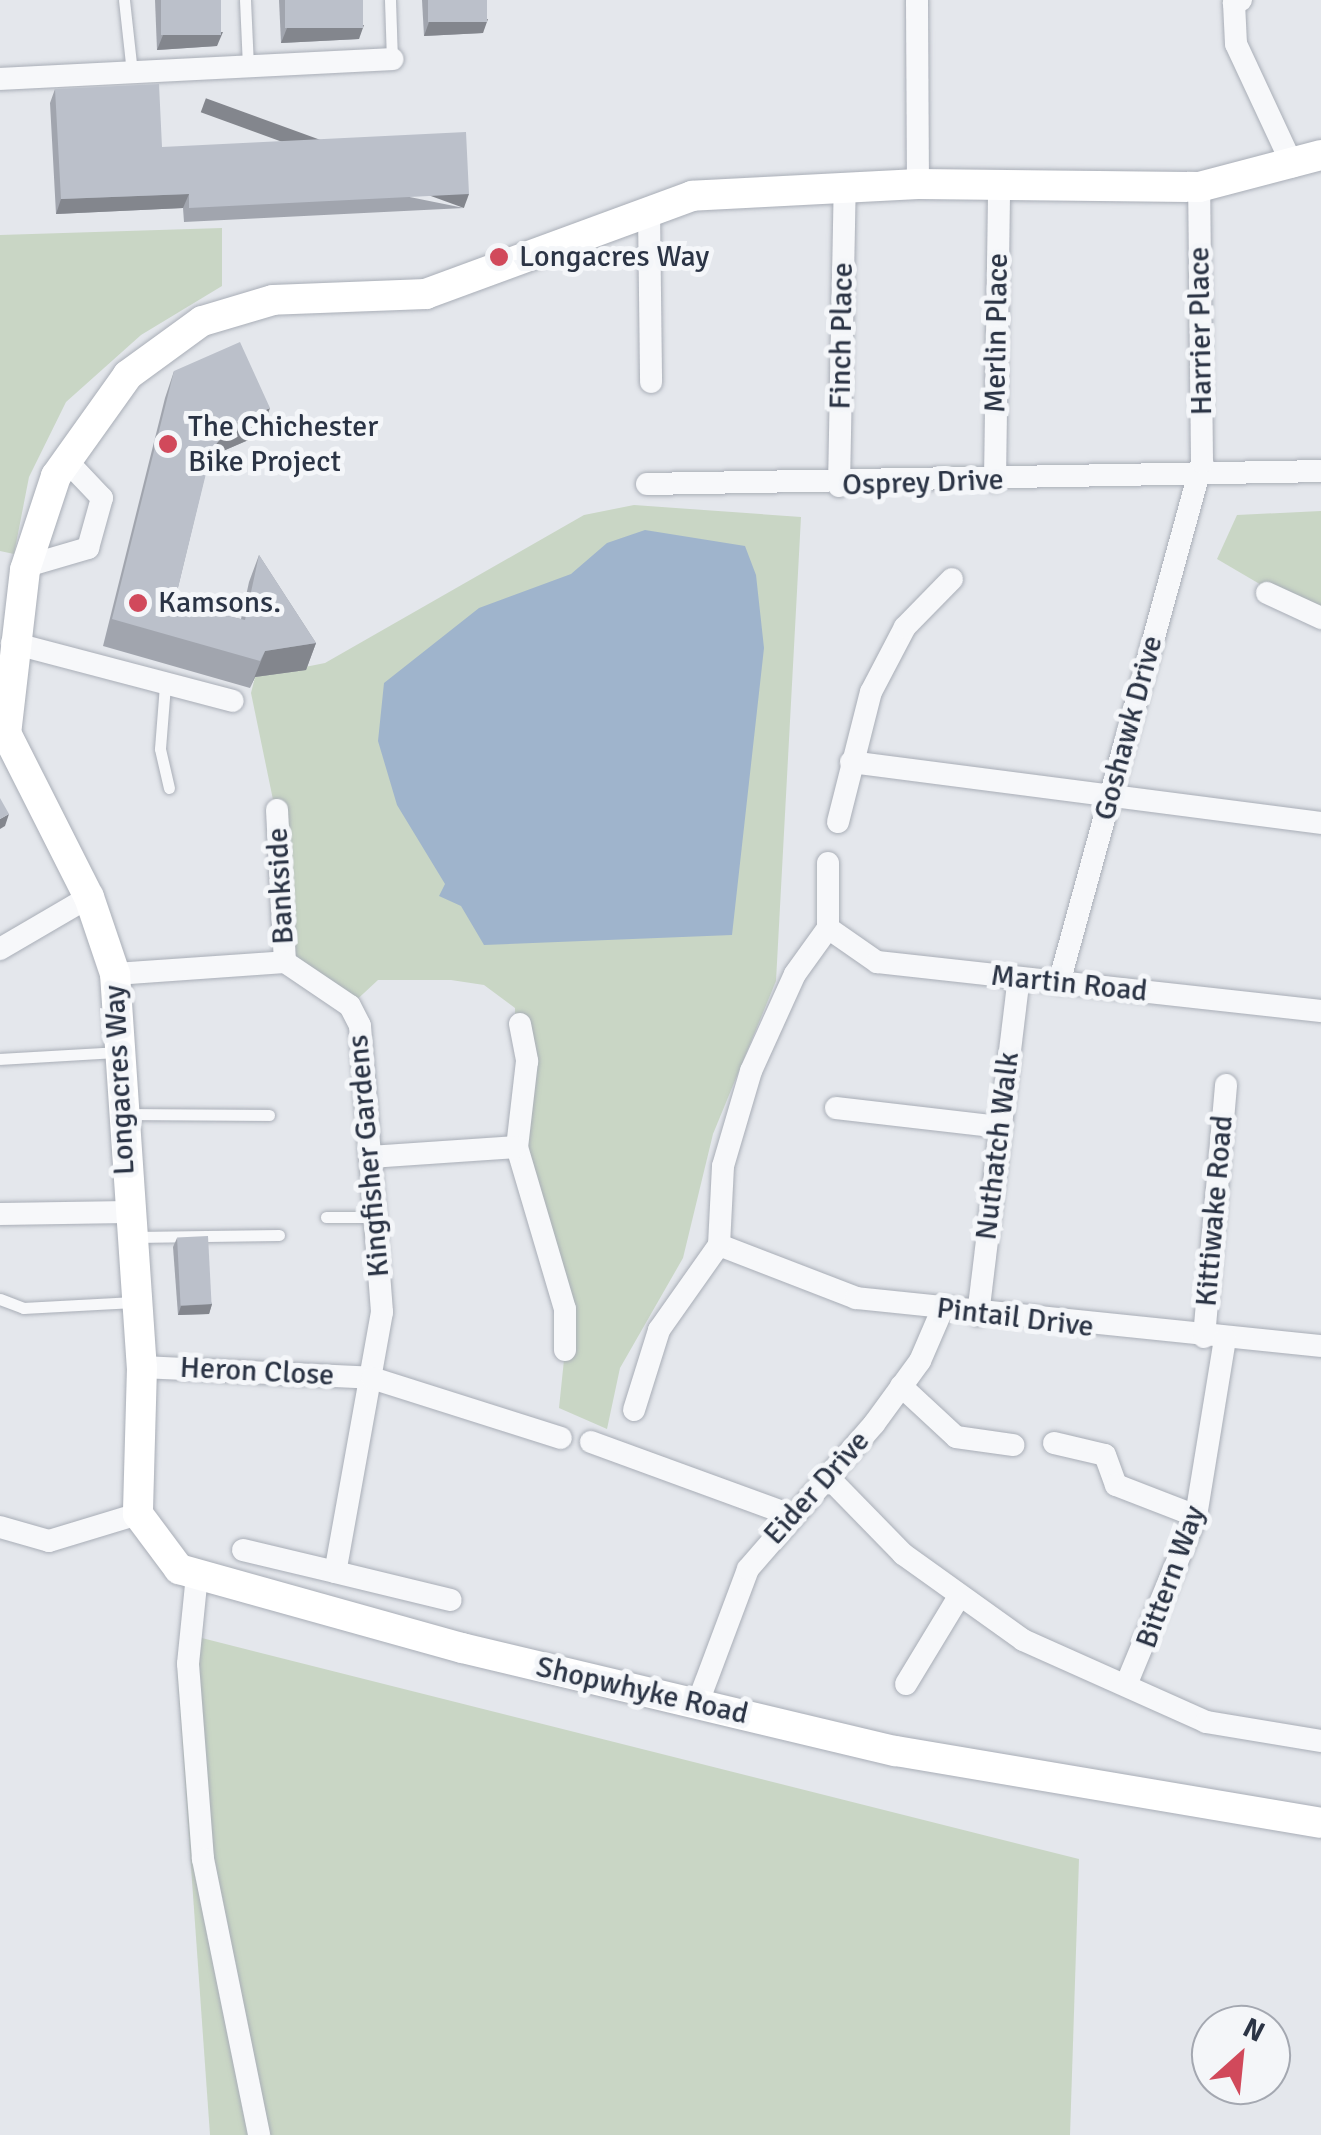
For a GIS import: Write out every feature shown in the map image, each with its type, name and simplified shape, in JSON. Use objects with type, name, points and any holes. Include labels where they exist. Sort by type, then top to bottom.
[{"type":"main road","name":"Longacres Way","points":[[138,1514],[142,1367],[134,1302],[115,974],[90,897],[3,733],[12,644],[26,566],[65,459],[128,375],[202,321],[273,300],[426,294],[692,196],[918,184],[1199,187],[1307,160]]},
{"type":"main road","name":"Shopwhyke Road","points":[[138,1514],[179,1569],[197,1575],[697,1704],[896,1751],[1321,1823]]},
{"type":"street","points":[[918,0],[918,184]]},
{"type":"street","points":[[1235,1],[1243,63],[1307,160]]},
{"type":"street","points":[[0,80],[392,59]]},
{"type":"street","name":"Merlin Place","points":[[995,481],[999,184]]},
{"type":"street","name":"Finch Place","points":[[839,486],[845,187]]},
{"type":"street","name":"Harrier Place","points":[[1198,474],[1199,187]]},
{"type":"street","points":[[649,212],[651,382]]},
{"type":"street","points":[[26,566],[88,548],[102,498],[65,459]]},
{"type":"street","name":"Osprey Drive","points":[[647,484],[839,486],[1321,471]]},
{"type":"street","name":"Goshawk Drive","points":[[1059,983],[1198,474]]},
{"type":"street","points":[[838,822],[851,762],[886,660],[952,579]]},
{"type":"street","points":[[1266,593],[1321,618]]},
{"type":"street","points":[[12,644],[233,701]]},
{"type":"street","points":[[851,762],[1321,823]]},
{"type":"street","name":"Bankside","points":[[277,810],[285,962]]},
{"type":"street","points":[[634,1410],[659,1330],[718,1246],[724,1166],[750,1071],[795,974],[828,928],[828,864]]},
{"type":"street","points":[[0,949],[90,897]]},
{"type":"street","name":"Martin Road","points":[[828,928],[876,962],[1321,1011]]},
{"type":"street","points":[[115,974],[285,962]]},
{"type":"street","name":"Kingfisher Gardens","points":[[285,962],[326,982],[360,1026],[382,1312],[372,1378]]},
{"type":"street","name":"Nuthatch Walk","points":[[978,1315],[1019,978]]},
{"type":"street","points":[[520,1024],[526,1061],[517,1147],[566,1308],[565,1350]]},
{"type":"street","name":"Kittiwake Road","points":[[1215,1338],[1226,1084]]},
{"type":"street","points":[[836,1108],[1000,1127]]},
{"type":"street","points":[[370,1157],[517,1147]]},
{"type":"street","points":[[0,1214],[129,1225]]},
{"type":"street","name":"Pintail Drive","points":[[718,1246],[841,1293],[942,1310],[1321,1346]]},
{"type":"street","name":"Eider Drive","points":[[697,1704],[743,1578],[788,1514],[828,1476],[901,1386],[942,1310]]},
{"type":"street","name":"Bittern Way","points":[[828,1476],[958,1598],[1035,1646],[1126,1685],[1196,1516],[1215,1338]]},
{"type":"street","name":"Heron Close","points":[[142,1367],[372,1378],[562,1438]]},
{"type":"street","name":"Heron Close","points":[[335,1572],[372,1378]]},
{"type":"street","points":[[901,1386],[956,1436],[1012,1445]]},
{"type":"street","points":[[592,1442],[788,1514]]},
{"type":"street","points":[[1054,1443],[1105,1455],[1116,1486],[1196,1516]]},
{"type":"street","points":[[0,1526],[49,1542],[138,1514]]},
{"type":"street","points":[[243,1550],[451,1600]]},
{"type":"street","points":[[197,1575],[188,1664],[203,1859],[259,2135]]},
{"type":"street","points":[[906,1684],[958,1598]]},
{"type":"street","points":[[1126,1685],[1222,1727],[1321,1741]]},
{"type":"lane","points":[[124,0],[132,74]]},
{"type":"lane","points":[[245,0],[248,68]]},
{"type":"lane","points":[[390,0],[392,59]]},
{"type":"lane","points":[[165,685],[160,749],[169,788]]},
{"type":"lane","points":[[0,1059],[119,1052]]},
{"type":"lane","points":[[122,1114],[269,1115]]},
{"type":"lane","points":[[326,1217],[372,1217]]},
{"type":"lane","points":[[129,1225],[279,1235]]},
{"type":"lane","points":[[0,1299],[23,1308],[134,1302]]},
{"type":"green space","points":[[222,228],[222,286],[141,335],[66,402],[29,477],[14,554],[0,551],[0,235]]},
{"type":"green space","points":[[634,505],[801,517],[776,981],[713,1134],[683,1258],[620,1368],[607,1429],[559,1408],[565,1350],[517,1147],[515,1008],[484,985],[451,980],[378,980],[350,1006],[285,962],[284,853],[251,693],[255,677],[325,663],[584,515]]},
{"type":"green space","points":[[1321,511],[1321,620],[1217,559],[1237,515]]},
{"type":"green space","points":[[190,1635],[1079,1859],[1070,2135],[210,2135],[177,1669]]},
{"type":"water","points":[[645,530],[745,546],[756,575],[764,648],[732,935],[484,945],[461,906],[439,896],[445,884],[397,805],[378,741],[384,683],[479,608],[571,574],[607,543]]},
{"type":"building","points":[[161,0],[221,0],[221,35],[161,35]]},
{"type":"building","points":[[285,0],[363,0],[363,28],[285,28]]},
{"type":"building","points":[[428,0],[487,0],[487,22],[428,22]]},
{"type":"building","points":[[159,84],[162,147],[466,132],[469,194],[189,208],[189,194],[61,199],[55,89]]},
{"type":"building","points":[[240,342],[270,408],[233,424],[212,449],[174,604],[245,620],[259,555],[316,643],[265,651],[260,661],[112,619],[174,371]]},
{"type":"building","points":[[0,798],[9,814],[0,819]]},
{"type":"building","points":[[208,1236],[212,1304],[181,1306],[177,1238]]},
{"type":"place","name":"Longacres Way","points":[[499,257]]},
{"type":"place","name":"The Chichester Bike Project","points":[[168,444]]},
{"type":"place","name":"Kamsons.","points":[[138,603]]}]
